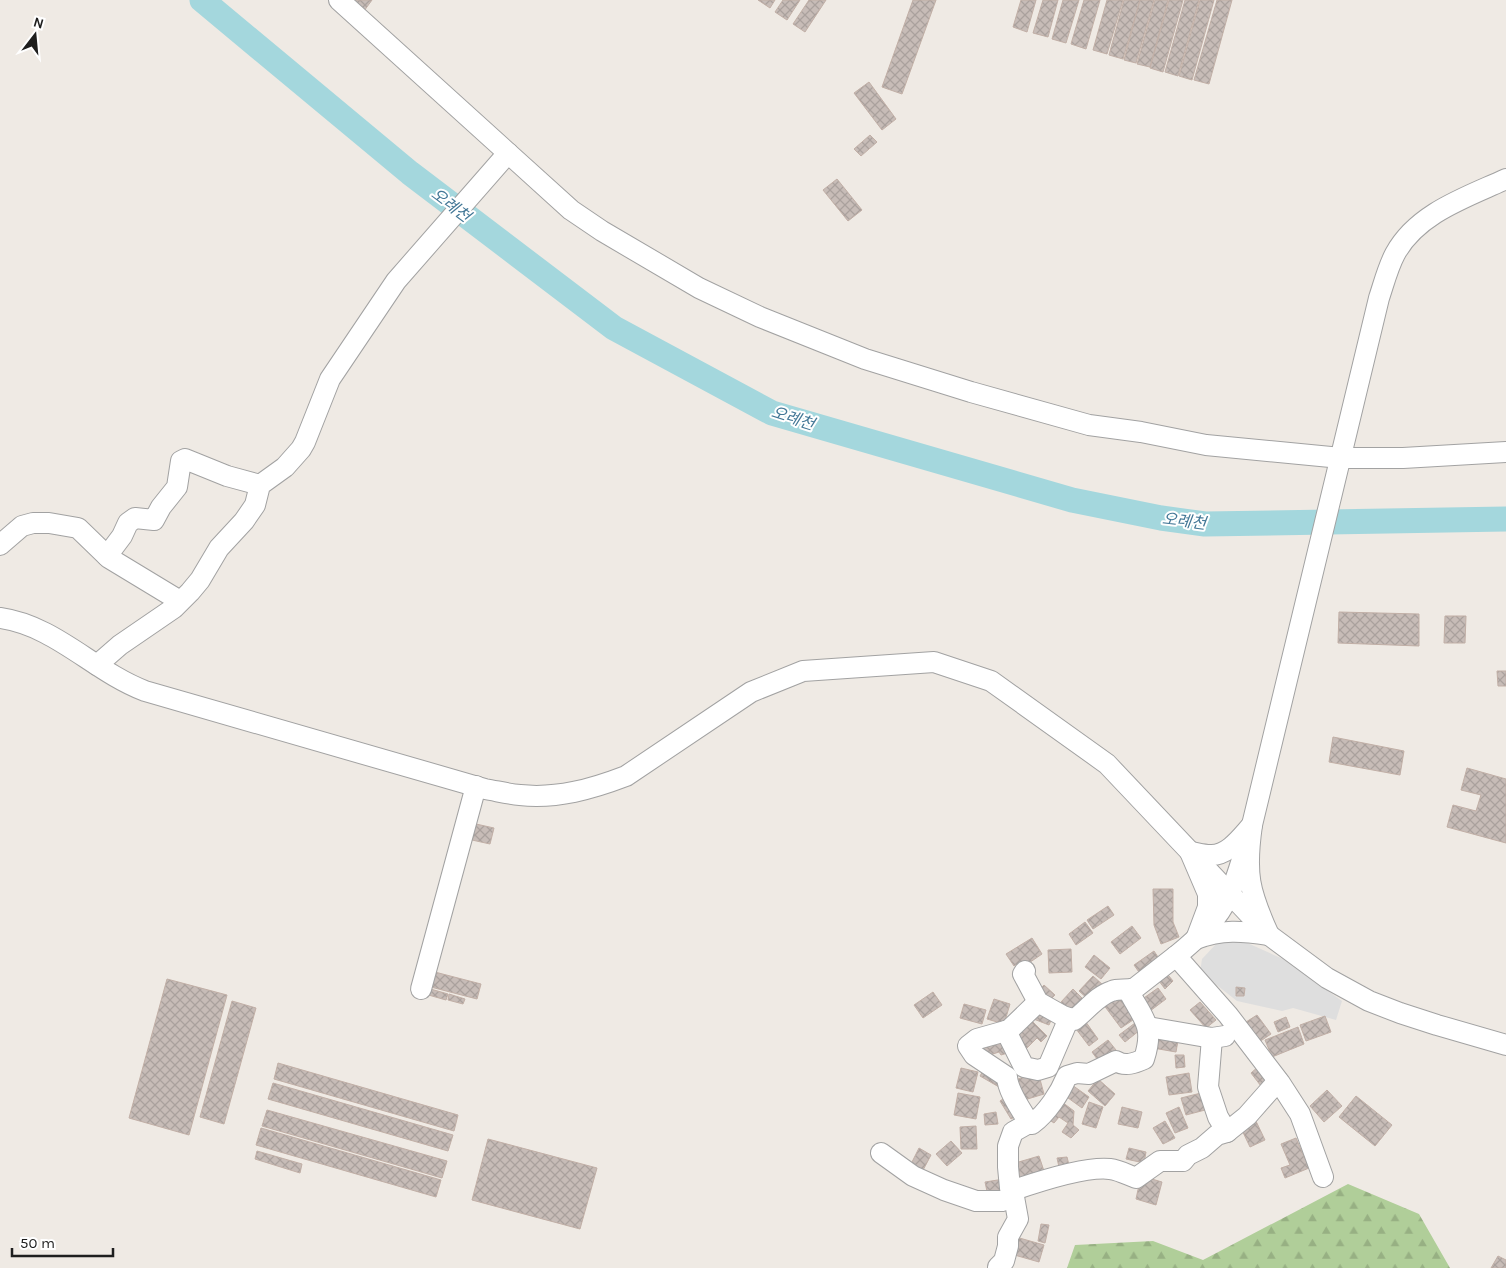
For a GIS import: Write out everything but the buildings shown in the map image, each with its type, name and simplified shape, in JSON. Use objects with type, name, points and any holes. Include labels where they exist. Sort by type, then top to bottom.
[{"type":"street","points":[[339,0],[571,210],[602,231],[699,288],[760,317],[865,359],[971,392],[1089,425],[1141,432],[1339,467],[1403,458],[1506,452]]},
{"type":"street","points":[[97,665],[120,644],[174,608],[200,580],[219,548],[255,505],[260,485],[291,462],[305,442],[330,379],[396,281],[508,153]]},
{"type":"street","points":[[1024,971],[1023,974],[1038,1002],[1074,1020],[1112,990],[1128,990],[1149,978],[1196,939],[1218,914],[1230,894],[1252,825],[1379,298],[1396,252],[1412,232],[1426,219],[1446,206],[1506,179]]},
{"type":"street","points":[[107,556],[122,536],[128,523],[135,518],[154,520],[161,507],[178,486],[181,461],[186,459],[228,476],[260,485]]},
{"type":"street","points":[[0,545],[22,526],[34,523],[49,523],[78,528],[107,556],[180,601]]},
{"type":"street","points":[[0,618],[17,620],[41,630],[122,681],[145,691],[476,786],[520,795],[546,796],[579,792],[626,776],[751,692],[803,671],[934,662],[991,681],[1107,764],[1270,935],[1327,978],[1369,1001],[1437,1026],[1506,1045]]},
{"type":"street","points":[[421,989],[476,786]]},
{"type":"street","points":[[1190,852],[1208,856],[1222,853],[1229,849],[1252,825]]},
{"type":"street","points":[[1252,825],[1248,854],[1248,873],[1257,906],[1270,935]]},
{"type":"street","points":[[1190,852],[1208,894],[1208,907],[1196,939]]},
{"type":"street","points":[[1196,939],[1227,931],[1270,935]]},
{"type":"street","points":[[1176,956],[1228,1015],[1278,1080],[1300,1114],[1323,1177]]},
{"type":"street","points":[[1006,1031],[1024,1067],[1038,1070],[1048,1067],[1066,1076],[1077,1073],[1089,1074],[1116,1061],[1121,1064],[1135,1063],[1144,1059],[1149,1044],[1148,1023],[1128,990]]},
{"type":"street","points":[[1029,1123],[1007,1088],[1007,1077],[974,1054],[968,1046],[977,1039],[1006,1031],[1038,1002]]},
{"type":"street","points":[[1048,1067],[1069,1018]]},
{"type":"street","points":[[1148,1027],[1212,1038],[1242,1034]]},
{"type":"street","points":[[1212,1038],[1208,1087],[1218,1117],[1227,1132]]},
{"type":"street","points":[[998,1267],[1004,1261],[1008,1237],[1018,1218],[1008,1167],[1008,1146],[1013,1132],[1029,1123],[1032,1124],[1040,1118],[1063,1085],[1066,1076]]},
{"type":"street","points":[[881,1153],[913,1176],[976,1202],[1002,1201],[1044,1180],[1099,1168],[1112,1169],[1136,1178],[1160,1161],[1182,1161],[1218,1135],[1227,1132],[1247,1116],[1278,1080]]},
{"type":"green space","points":[[1348,1184],[1419,1214],[1450,1268],[1067,1268],[1075,1245],[1153,1241],[1203,1260]]},
{"type":"shaded area","points":[[1243,941],[1283,959],[1342,1001],[1336,1020],[1293,1008],[1282,1011],[1237,1001],[1200,972],[1202,959],[1217,943]]},
{"type":"waterway","name":"오례천","points":[[202,0],[410,173],[614,328],[772,413],[1072,500],[1161,518],[1205,524],[1506,519]]}]
